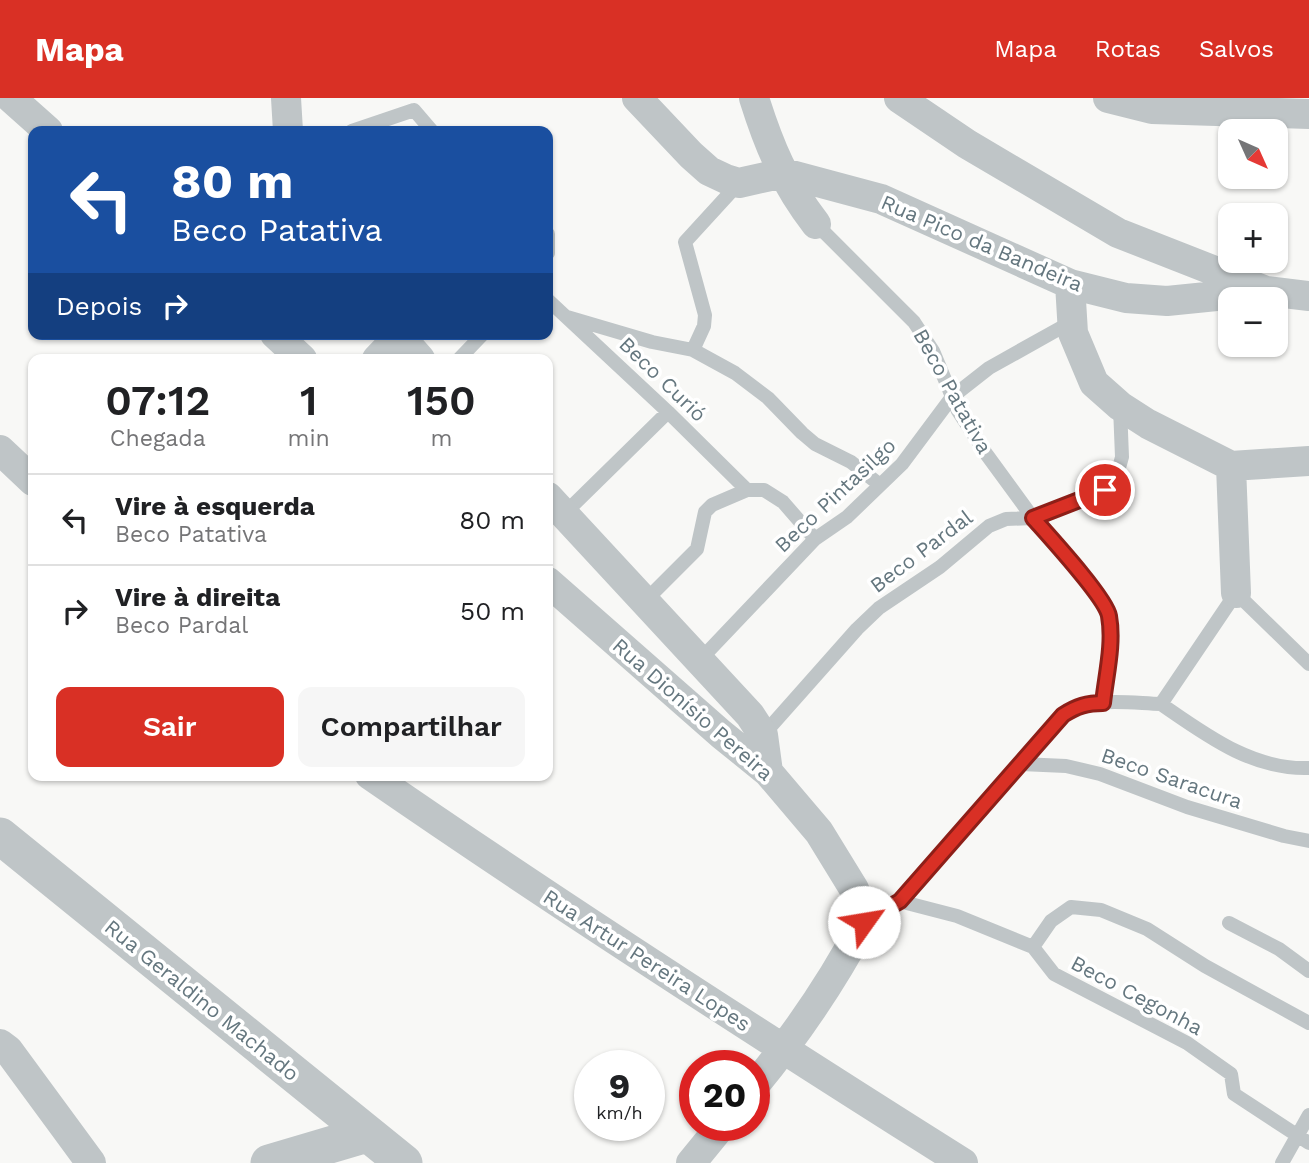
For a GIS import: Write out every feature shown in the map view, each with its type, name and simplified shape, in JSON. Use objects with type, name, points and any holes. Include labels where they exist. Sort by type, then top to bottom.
[{"type":"street","points":[[11,98],[42,126]]},
{"type":"street","points":[[286,98],[288,126]]},
{"type":"street","points":[[637,98],[709,171],[740,183],[784,173]]},
{"type":"street","name":"Beco Patativa","points":[[754,98],[769,145],[796,198],[817,224]]},
{"type":"street","points":[[899,98],[967,144],[1118,233],[1256,287]]},
{"type":"street","points":[[1108,98],[1150,104],[1309,114]]},
{"type":"street","name":"Rua Pico da Bandeira","points":[[784,173],[881,199],[1070,284],[1126,299],[1167,301],[1218,296]]},
{"type":"street","points":[[1070,284],[1073,333],[1094,383],[1120,406],[1148,424],[1231,466],[1309,461]]},
{"type":"street","points":[[1288,294],[1309,296]]},
{"type":"street","points":[[281,340],[297,354]]},
{"type":"street","points":[[381,354],[394,340]]},
{"type":"street","points":[[403,340],[415,354]]},
{"type":"street","points":[[0,450],[28,476]]},
{"type":"street","points":[[1231,466],[1236,593]]},
{"type":"street","points":[[556,505],[750,715],[763,735],[768,772]]},
{"type":"street","name":"Rua Dionísio Pereira","points":[[553,586],[768,772],[819,832],[854,889],[864,922]]},
{"type":"street","name":"Rua Artur Pereira Lopes","points":[[379,781],[784,1050],[963,1163]]},
{"type":"street","name":"Rua Geraldino Machado","points":[[0,836],[404,1163]]},
{"type":"street","points":[[770,1067],[845,959],[864,922]]},
{"type":"street","points":[[0,1044],[8,1050],[91,1163]]},
{"type":"street","points":[[269,1163],[367,1134]]},
{"type":"street","points":[[691,1163],[709,1141]]},
{"type":"lane","points":[[363,126],[413,104],[428,126]]},
{"type":"lane","points":[[694,350],[704,326],[705,315],[685,242],[740,183]]},
{"type":"lane","name":"Beco Patativa","points":[[817,224],[914,322],[933,351],[952,397],[987,455],[1109,613],[1110,635],[1103,703]]},
{"type":"lane","name":"Beco Curió","points":[[553,304],[747,490]]},
{"type":"lane","points":[[567,317],[652,342],[694,350],[736,373],[768,398],[809,438],[851,463],[880,485]]},
{"type":"lane","name":"Beco Pintasilgo","points":[[699,661],[815,539],[847,517],[880,485],[918,445],[952,397],[989,368],[1073,321]]},
{"type":"lane","points":[[464,354],[477,340]]},
{"type":"lane","name":"Beco Pardal","points":[[763,735],[879,608],[940,567],[989,526],[1006,519],[1033,518],[1105,490],[1117,475],[1122,457],[1120,406]]},
{"type":"lane","points":[[556,505],[668,412]]},
{"type":"lane","points":[[645,601],[691,558],[697,549],[705,512],[712,505],[747,490],[764,490],[783,502],[815,539]]},
{"type":"lane","points":[[1161,704],[1236,593],[1309,663]]},
{"type":"lane","points":[[864,922],[900,901],[1063,715],[1075,707],[1089,703],[1161,704],[1210,737],[1250,758],[1293,768],[1309,768]]},
{"type":"lane","name":"Beco Saracura","points":[[1021,764],[1066,766],[1100,774],[1187,807],[1309,841]]},
{"type":"lane","name":"Beco Cegonha","points":[[900,901],[957,916],[1033,947],[1054,974],[1186,1043],[1209,1058],[1231,1074],[1234,1080],[1233,1090],[1238,1098],[1304,1139]]},
{"type":"lane","points":[[1033,947],[1051,921],[1071,907],[1101,910],[1147,929],[1309,1023]]},
{"type":"lane","points":[[1229,923],[1279,949],[1309,971]]},
{"type":"lane","points":[[1282,1163],[1304,1139],[1309,1115]]},
{"type":"route","points":[[864,922],[900,901],[1063,715],[1075,707],[1103,703],[1110,635],[1109,613],[1095,592],[1033,518],[1105,490]]}]
